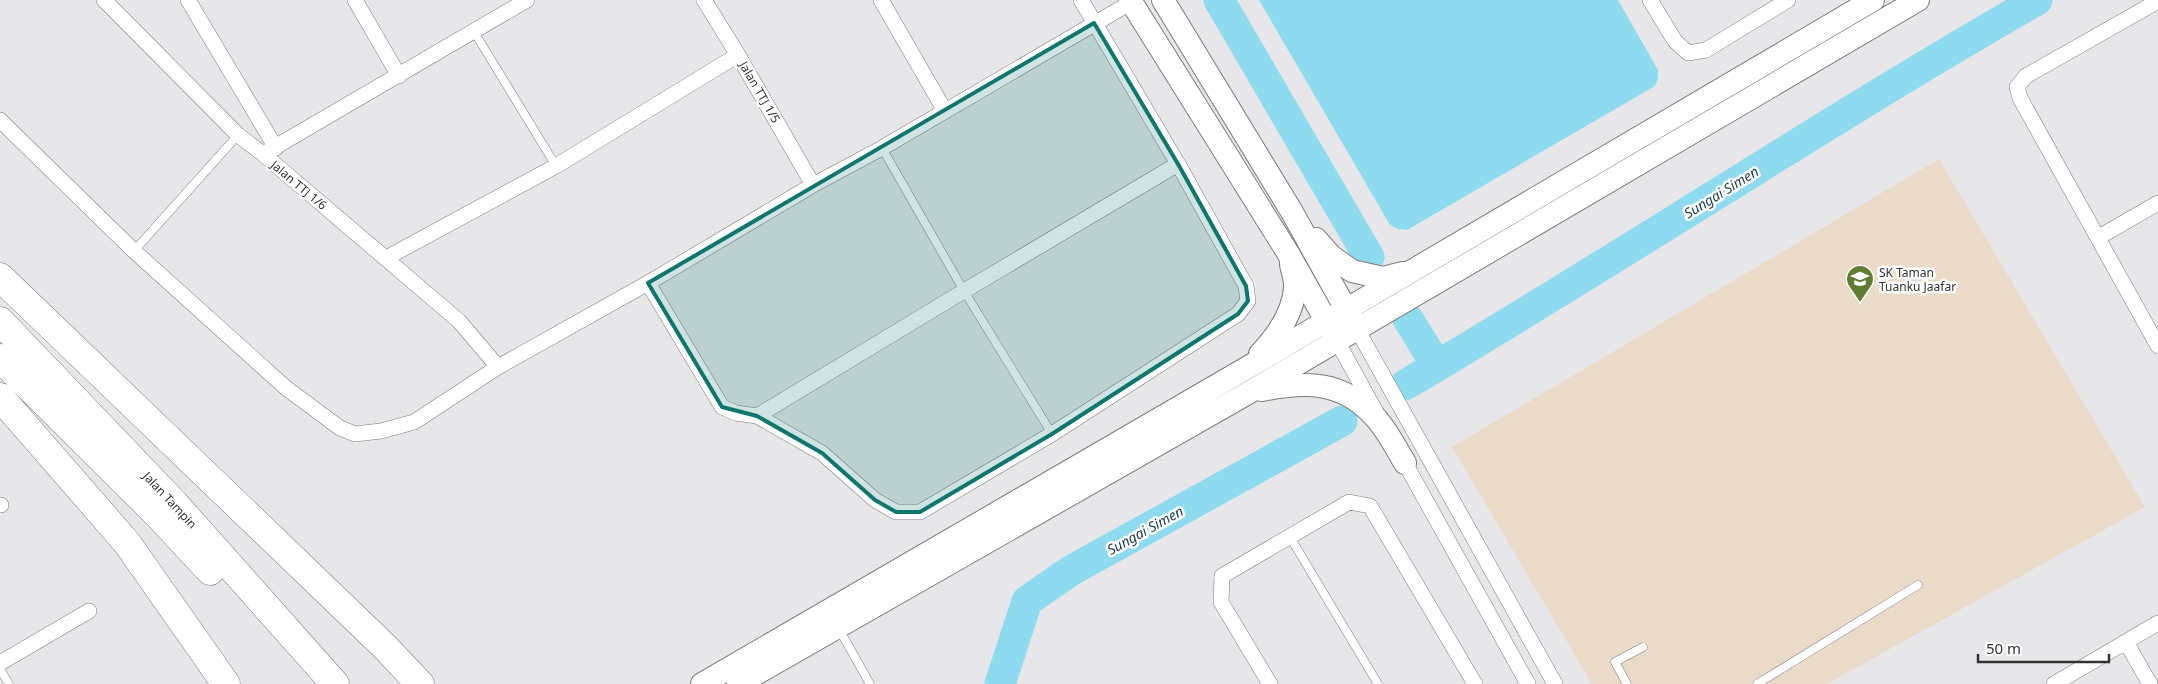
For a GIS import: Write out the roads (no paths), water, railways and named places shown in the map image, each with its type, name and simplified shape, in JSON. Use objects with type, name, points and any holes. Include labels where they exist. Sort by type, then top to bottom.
[{"type":"highway","points":[[0,277],[386,647],[420,684]]},
{"type":"highway","name":"Jalan Tampin","points":[[0,321],[175,504],[335,684]]},
{"type":"highway","name":"Jalan Tampin","points":[[0,358],[158,515],[283,650],[311,684]]},
{"type":"highway","points":[[0,397],[127,543],[226,684]]},
{"type":"highway","points":[[386,647],[433,684]]},
{"type":"street","name":"Jalan TTJ 1/6","points":[[104,0],[238,135],[269,151],[386,258],[459,321],[498,367]]},
{"type":"street","points":[[188,0],[269,151],[527,0]]},
{"type":"street","points":[[355,0],[399,76]]},
{"type":"street","name":"Jalan TTJ 1/5","points":[[704,0],[813,185]]},
{"type":"street","points":[[881,0],[945,111]]},
{"type":"street","points":[[648,282],[722,407],[736,413],[757,416],[822,453],[875,500],[896,512],[920,512],[1052,434],[1238,314],[1248,301],[1246,286],[1178,164],[1081,0]]},
{"type":"street","points":[[1163,0],[1292,212],[1555,684]]},
{"type":"street","points":[[1650,0],[1674,41],[1688,53],[1706,50],[1788,0]]},
{"type":"street","points":[[1352,319],[1415,269],[1872,0]]},
{"type":"street","points":[[702,684],[834,618],[952,550],[1245,369],[1331,331],[1918,0]]},
{"type":"street","points":[[0,120],[134,251],[286,388],[340,428],[355,434],[381,431],[414,422],[498,367],[813,185],[882,148],[1132,1],[1288,253],[1528,684]]},
{"type":"street","points":[[2158,1],[2026,76],[2017,87],[2020,98],[2158,346]]},
{"type":"street","points":[[386,258],[556,166],[738,55]]},
{"type":"street","points":[[757,416],[1178,164]]},
{"type":"street","points":[[2099,237],[2158,203]]},
{"type":"street","points":[[1292,212],[1331,256],[1352,271],[1383,278],[1415,269]]},
{"type":"street","points":[[1245,369],[1274,339],[1285,321],[1296,287],[1288,253]]},
{"type":"street","points":[[952,550],[1248,393],[1331,331]]},
{"type":"street","points":[[1248,393],[1275,387],[1307,384],[1334,388],[1348,393],[1376,418],[1405,463]]},
{"type":"street","points":[[1270,684],[1221,602],[1222,576],[1349,502],[1370,506],[1474,684]]},
{"type":"street","points":[[0,663],[89,611]]},
{"type":"street","points":[[738,684],[834,618]]},
{"type":"street","points":[[2054,684],[2158,623]]},
{"type":"street","points":[[2126,642],[2150,684]]},
{"type":"lane","points":[[473,30],[556,166]]},
{"type":"lane","points":[[134,251],[238,135]]},
{"type":"lane","points":[[882,148],[964,291],[1052,434]]},
{"type":"lane","points":[[1290,536],[1378,684]]},
{"type":"lane","points":[[1757,684],[1918,584]]},
{"type":"lane","points":[[834,618],[870,684]]},
{"type":"lane","points":[[1627,684],[1615,662],[1642,647]]},
{"type":"lane","points":[[0,669],[9,684]]},
{"type":"water","points":[[1259,0],[1618,0],[1658,70],[1658,78],[1655,86],[1407,230],[1398,229],[1390,225]]},
{"type":"waterway","points":[[1219,0],[1369,257]]},
{"type":"waterway","name":"Sungai Simen","points":[[1405,385],[1878,94],[2037,0]]},
{"type":"waterway","points":[[1408,319],[1437,366]]},
{"type":"waterway","name":"Sungai Simen","points":[[1000,684],[1027,601],[1072,570],[1342,421]]},
{"type":"place","name":"SK Taman Tuanku Jaafar","points":[[1860,303]]}]
